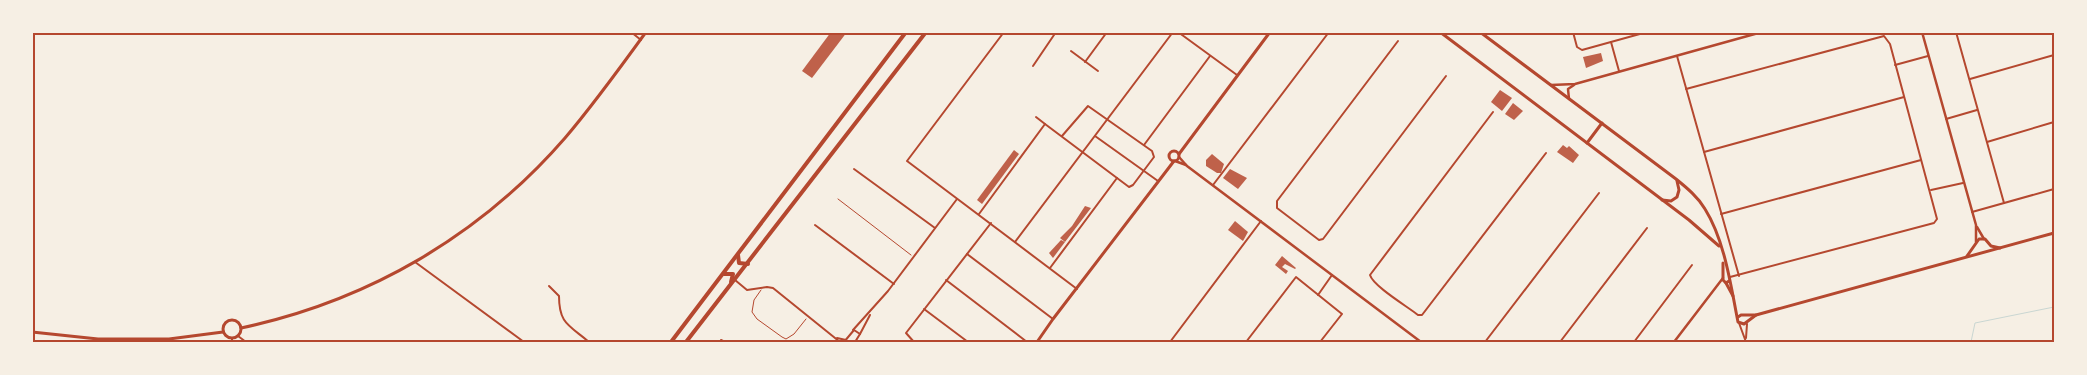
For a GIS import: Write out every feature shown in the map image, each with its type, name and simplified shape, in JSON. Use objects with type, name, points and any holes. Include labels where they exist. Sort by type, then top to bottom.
[{"type":"highway","points":[[670,342],[906,32]]},
{"type":"highway","points":[[686,342],[926,32]]},
{"type":"highway","points":[[738,255],[738,263],[748,264]]},
{"type":"highway","points":[[722,274],[730,272],[733,274],[728,288]]},
{"type":"main road","points":[[241,328],[286,318],[369,287],[415,262],[474,223],[528,178],[566,137],[646,32]]},
{"type":"main road","points":[[1037,342],[1053,318],[1175,161],[1185,144],[1270,32]]},
{"type":"main road","points":[[1440,32],[1707,234],[1721,248]]},
{"type":"main road","points":[[1480,32],[1676,179],[1705,208],[1721,248],[1726,279],[1734,299],[1740,324],[1756,315]]},
{"type":"main road","points":[[1587,143],[1602,123]]},
{"type":"main road","points":[[1166,172],[1170,152],[1178,154]]},
{"type":"main road","points":[[1170,159],[1175,161]]},
{"type":"main road","points":[[1661,200],[1671,201],[1677,197],[1679,190],[1676,179]]},
{"type":"main road","points":[[1707,234],[1714,229]]},
{"type":"main road","points":[[1738,318],[1743,315],[1756,315],[2054,233]]},
{"type":"main road","points":[[1965,257],[1975,247],[1976,242],[1984,239],[1988,243],[2001,248]]},
{"type":"main road","points":[[1975,247],[1977,251],[1983,252],[1988,249],[1988,243]]},
{"type":"main road","points":[[1736,308],[1743,315],[1746,322]]},
{"type":"main road","points":[[232,320],[239,323],[241,328],[238,336],[232,340],[224,332],[225,324],[232,320]]},
{"type":"main road","points":[[32,332],[98,341],[169,339],[224,332]]},
{"type":"street","points":[[631,32],[641,40]]},
{"type":"street","points":[[1004,32],[908,161],[1077,289]]},
{"type":"street","points":[[1033,66],[1056,32]]},
{"type":"street","points":[[1085,62],[1107,32]]},
{"type":"street","points":[[1015,242],[1173,32]]},
{"type":"street","points":[[1178,32],[1238,76]]},
{"type":"street","points":[[1213,185],[1329,32]]},
{"type":"street","points":[[1573,32],[1578,47],[1582,50],[1647,32]]},
{"type":"street","points":[[1742,32],[1744,38]]},
{"type":"street","points":[[1549,84],[1562,86],[1575,84],[1762,32]]},
{"type":"street","points":[[1922,32],[1963,183],[1976,226],[1984,239]]},
{"type":"street","points":[[1956,32],[2004,203]]},
{"type":"street","points":[[1674,342],[1713,290],[1726,279],[1934,223],[1937,219],[1931,190],[1888,40],[1881,36],[1686,89]]},
{"type":"street","points":[[1398,41],[1277,201],[1278,208],[1297,225],[1319,240],[1323,238],[1446,76]]},
{"type":"street","points":[[1611,42],[1620,72]]},
{"type":"street","points":[[1071,51],[1098,71]]},
{"type":"street","points":[[1970,79],[2054,55]]},
{"type":"street","points":[[1144,145],[1210,56]]},
{"type":"street","points":[[1677,56],[1739,276]]},
{"type":"street","points":[[1895,65],[1928,56]]},
{"type":"street","points":[[1569,100],[1568,89],[1575,84]]},
{"type":"street","points":[[1704,152],[1904,97]]},
{"type":"street","points":[[1036,117],[1130,187],[1154,156],[1144,145],[1109,118],[1087,106],[1062,136]]},
{"type":"street","points":[[1946,119],[1977,110]]},
{"type":"street","points":[[1494,112],[1370,275],[1371,280],[1418,315],[1422,315],[1546,153]]},
{"type":"street","points":[[1987,142],[2054,122]]},
{"type":"street","points":[[978,214],[1045,124]]},
{"type":"street","points":[[1095,136],[1159,182]]},
{"type":"street","points":[[1178,154],[1187,166]]},
{"type":"street","points":[[1721,214],[1922,160]]},
{"type":"street","points":[[1175,161],[1187,166],[1213,185],[1421,342]]},
{"type":"street","points":[[854,169],[935,228]]},
{"type":"street","points":[[1050,268],[1117,178]]},
{"type":"street","points":[[1931,190],[1963,183]]},
{"type":"street","points":[[1972,212],[2054,189]]},
{"type":"street","points":[[1485,342],[1599,192]]},
{"type":"street","points":[[855,342],[873,311],[957,199]]},
{"type":"street","points":[[1170,342],[1261,221]]},
{"type":"street","points":[[914,342],[906,333],[991,223]]},
{"type":"street","points":[[815,225],[894,284]]},
{"type":"street","points":[[1976,226],[1976,242]]},
{"type":"street","points":[[1560,342],[1646,228]]},
{"type":"street","points":[[967,253],[1053,318]]},
{"type":"street","points":[[415,262],[524,342]]},
{"type":"street","points":[[1634,342],[1692,265]]},
{"type":"street","points":[[1318,295],[1332,275]]},
{"type":"street","points":[[1246,342],[1296,277],[1342,314],[1320,342]]},
{"type":"street","points":[[735,280],[747,290],[773,288],[840,342]]},
{"type":"street","points":[[946,280],[1027,342]]},
{"type":"street","points":[[550,286],[560,296],[558,307],[561,317],[589,342]]},
{"type":"street","points":[[924,309],[968,342]]},
{"type":"street","points":[[837,338],[845,341],[853,330],[873,311]]},
{"type":"street","points":[[1746,322],[1746,342]]},
{"type":"street","points":[[1740,324],[1746,338]]},
{"type":"street","points":[[853,330],[860,334]]},
{"type":"street","points":[[238,336],[246,342]]},
{"type":"street","points":[[721,340],[725,342]]},
{"type":"path","points":[[838,199],[914,257]]},
{"type":"path","points":[[763,288],[754,300],[752,312],[757,319],[782,337],[790,338],[808,315]]},
{"type":"building","points":[[831,32],[847,32],[812,78],[802,71]]},
{"type":"building","points":[[1601,53],[1603,61],[1586,68],[1583,57]]},
{"type":"building","points":[[1500,90],[1512,98],[1502,111],[1491,102]]},
{"type":"building","points":[[1513,103],[1523,111],[1514,120],[1505,114]]},
{"type":"building","points":[[1563,145],[1567,148],[1569,146],[1579,155],[1573,163],[1557,152]]},
{"type":"building","points":[[1014,150],[1019,154],[982,204],[977,200]]},
{"type":"building","points":[[1212,154],[1224,164],[1221,173],[1217,173],[1206,166],[1206,160]]},
{"type":"building","points":[[1230,169],[1247,178],[1238,189],[1223,178]]},
{"type":"building","points":[[1085,206],[1091,208],[1065,242],[1060,238],[1072,226]]},
{"type":"building","points":[[1235,221],[1248,232],[1243,241],[1228,230]]},
{"type":"building","points":[[1061,240],[1065,242],[1053,258],[1049,253]]},
{"type":"building","points":[[1282,256],[1296,268],[1285,264],[1282,267],[1288,271],[1286,274],[1275,265]]},
{"type":"waterway","points":[[1971,342],[1975,323],[2054,307]]}]
